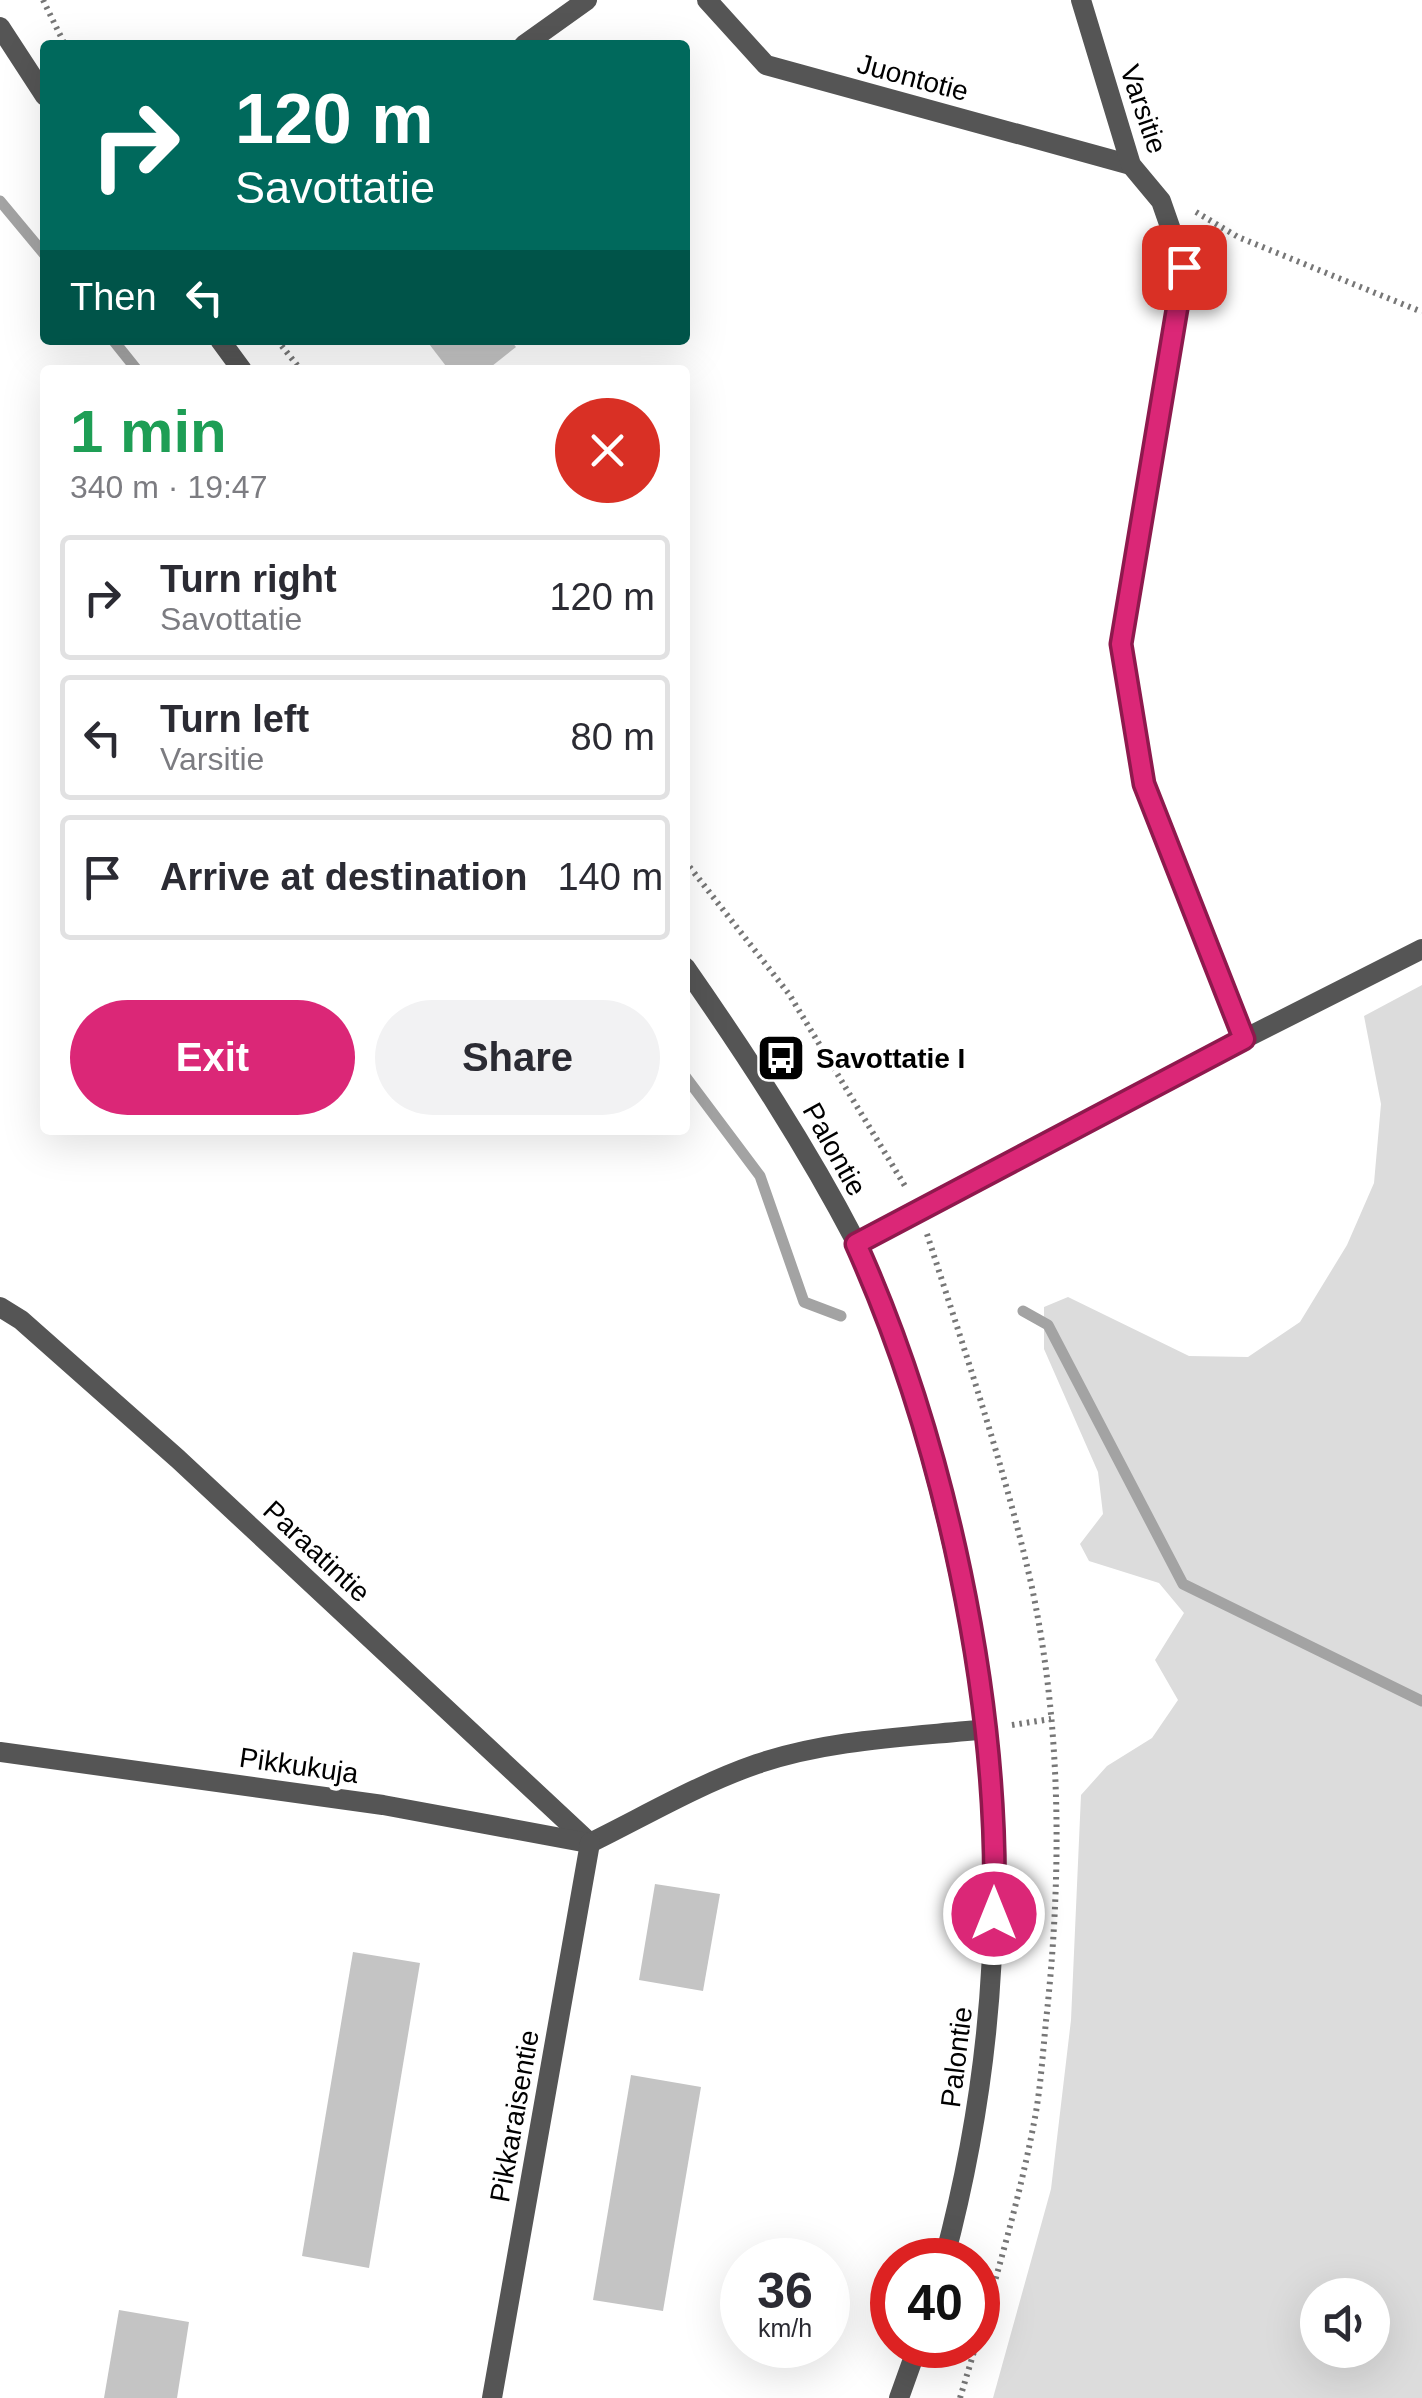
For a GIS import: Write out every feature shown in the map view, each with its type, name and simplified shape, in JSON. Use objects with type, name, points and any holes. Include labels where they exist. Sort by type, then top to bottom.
[{"type":"street","points":[[531,40],[587,0]]},
{"type":"street","name":"Juontotie","points":[[707,0],[766,66],[1130,165]]},
{"type":"street","name":"Varsitie","points":[[1081,0],[1130,165],[1161,201],[1184,267],[1121,644],[1144,784],[1244,1039]]},
{"type":"street","points":[[0,27],[40,88]]},
{"type":"street","points":[[856,1244],[1422,949]]},
{"type":"street","name":"Palontie","points":[[690,973],[770,1090],[856,1244],[881,1300],[958,1557],[986,1729],[996,1876],[992,1990],[968,2166],[950,2238]]},
{"type":"street","name":"Paraatintie","points":[[0,1308],[21,1320],[178,1459],[590,1843]]},
{"type":"street","points":[[590,1843],[717,1779],[760,1763],[800,1752],[986,1729]]},
{"type":"street","name":"Pikkukuja","points":[[0,1752],[383,1805],[590,1843]]},
{"type":"street","name":"Pikkaraisentie","points":[[492,2398],[590,1843]]},
{"type":"street","points":[[899,2398],[910,2368]]},
{"type":"path","points":[[43,0],[63,40]]},
{"type":"path","points":[[1161,201],[1203,214],[1238,237],[1422,312]]},
{"type":"path","points":[[281,345],[297,365]]},
{"type":"path","points":[[986,1729],[1051,1718]]},
{"type":"path","points":[[960,2398],[969,2368]]},
{"type":"shaded area","points":[[1422,985],[1422,2398],[993,2398],[1051,2189],[1071,2020],[1081,1795],[1107,1766],[1152,1738],[1178,1700],[1155,1660],[1184,1613],[1159,1583],[1089,1561],[1080,1544],[1103,1514],[1098,1472],[1044,1349],[1044,1307],[1068,1297],[1189,1356],[1248,1357],[1300,1322],[1347,1245],[1374,1183],[1381,1104],[1364,1016]]},
{"type":"building","points":[[430,345],[516,347],[493,365],[445,365]]},
{"type":"building","points":[[655,1884],[720,1894],[703,1991],[639,1980]]},
{"type":"building","points":[[353,1952],[420,1963],[369,2268],[302,2256]]},
{"type":"building","points":[[631,2075],[701,2087],[663,2311],[593,2300]]},
{"type":"building","points":[[119,2310],[189,2322],[177,2398],[104,2398]]},
{"type":"waterway","points":[[0,201],[40,249]]},
{"type":"waterway","points":[[117,345],[133,365]]},
{"type":"waterway","points":[[690,1083],[760,1176],[804,1302],[841,1316]]},
{"type":"waterway","points":[[1023,1311],[1048,1325],[1183,1584],[1422,1701]]},
{"type":"place","name":"Savottatie I","points":[[781,1058]]},
{"type":"route","points":[[994,1914],[996,1876],[986,1729],[958,1557],[881,1300],[856,1244],[1244,1039],[1144,784],[1121,644],[1184,267]]}]
